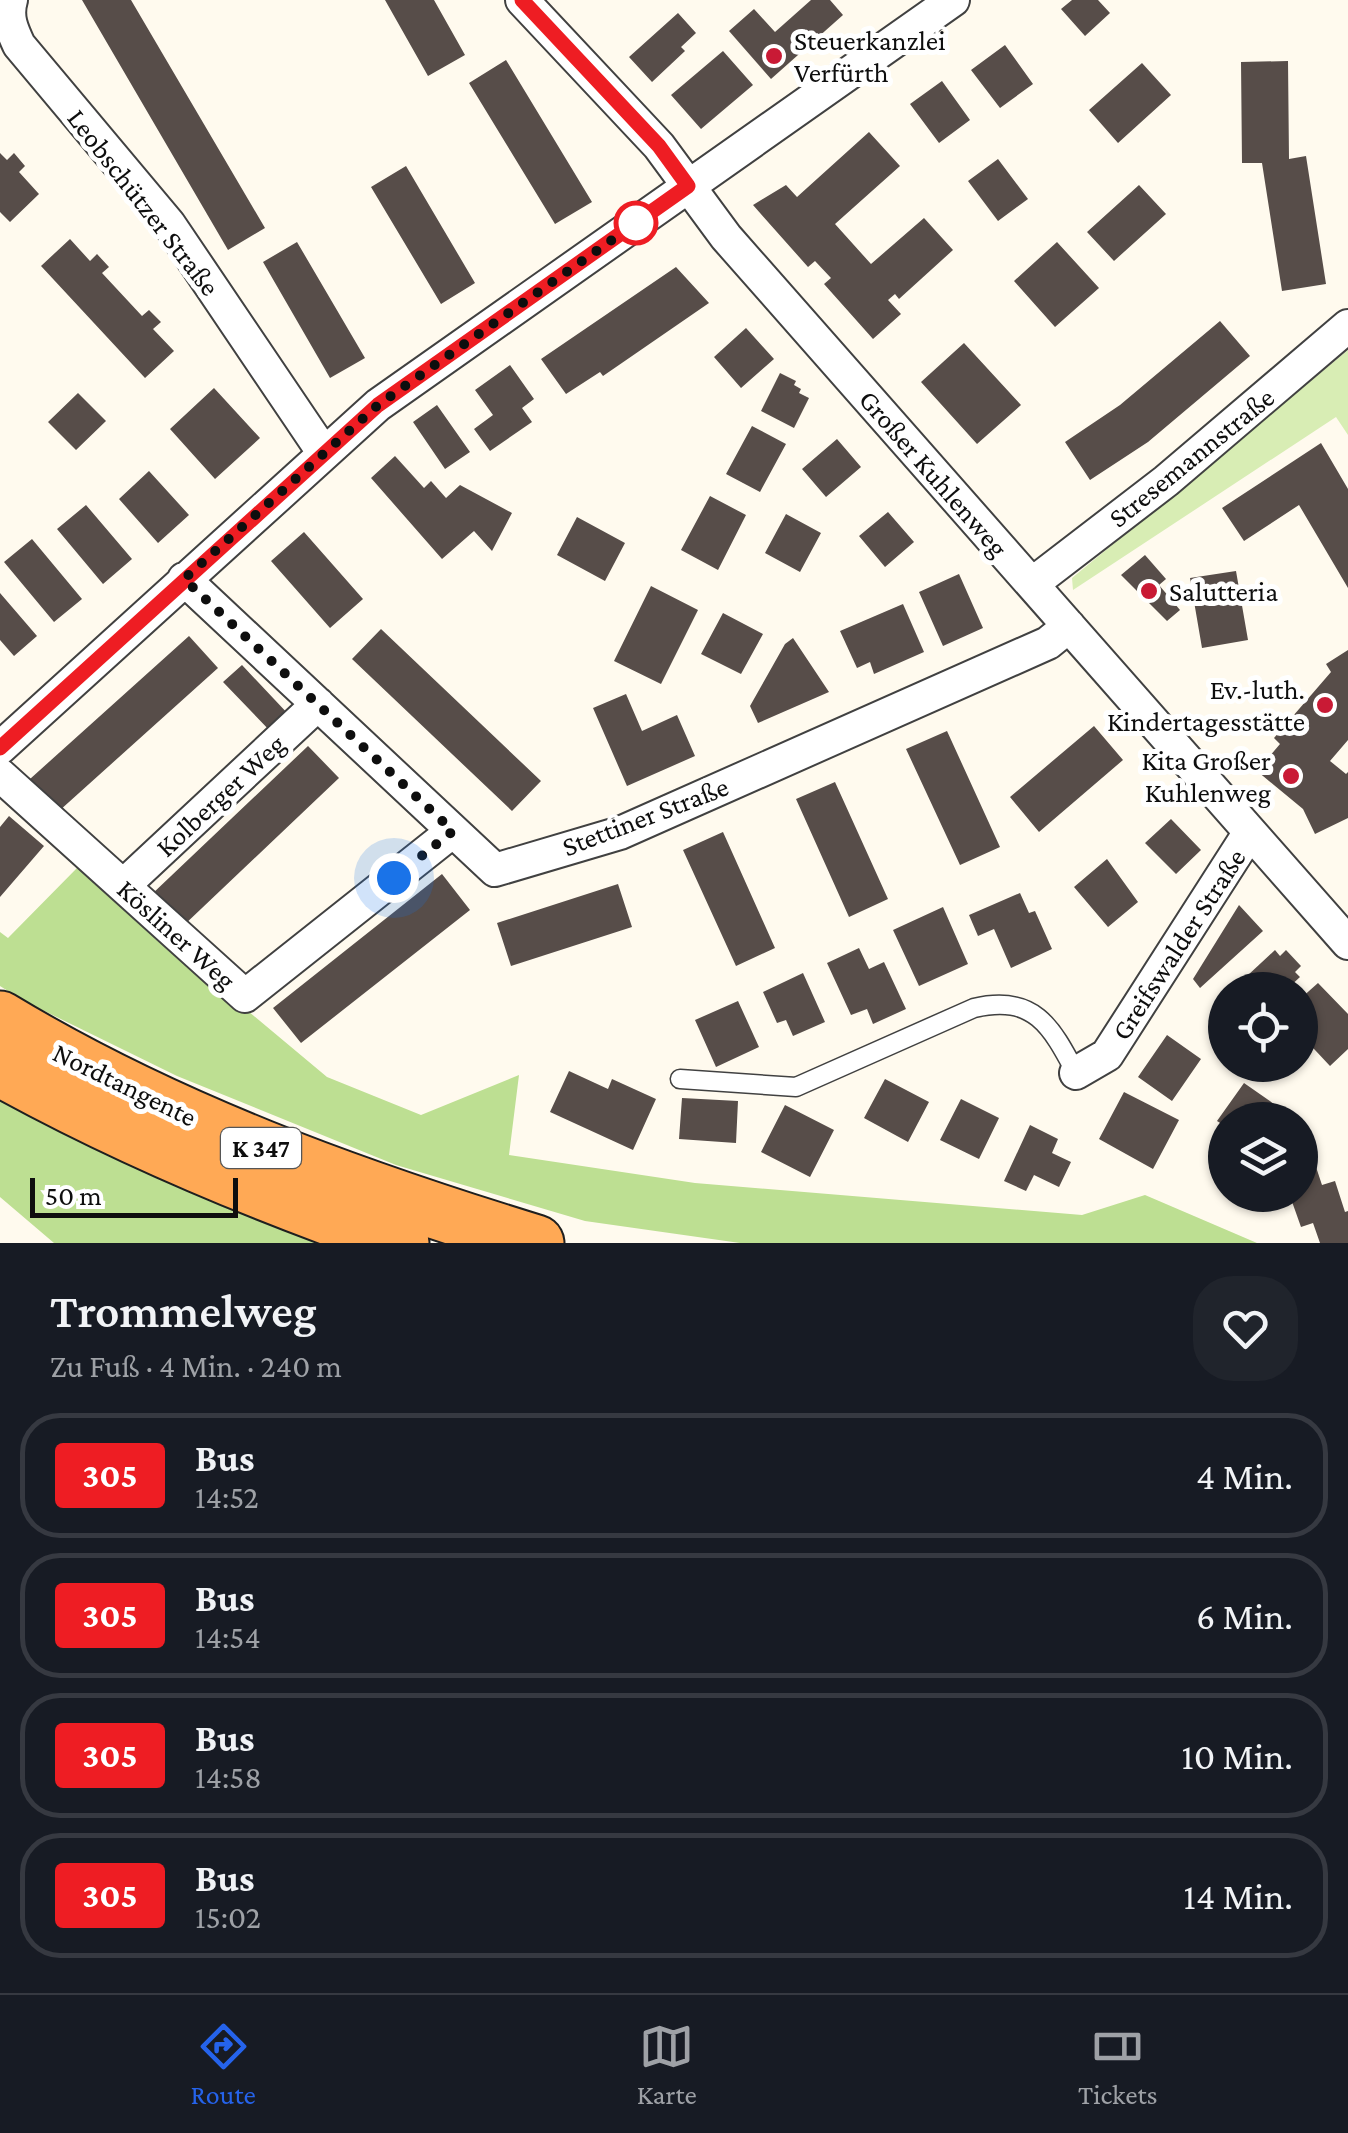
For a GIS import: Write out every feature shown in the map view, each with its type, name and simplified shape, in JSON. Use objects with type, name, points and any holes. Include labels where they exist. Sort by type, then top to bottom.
[{"type":"highway","name":"Nordtangente","points":[[0,1018],[167,1106],[305,1167],[536,1243]]},
{"type":"highway","name":"Nordtangente","points":[[0,1068],[149,1144],[288,1204],[401,1243]]},
{"type":"street","name":"Großer Kuhlenweg","points":[[522,0],[659,146],[726,236],[1348,944]]},
{"type":"street","points":[[0,748],[323,452],[426,369],[953,0]]},
{"type":"street","name":"Leobschützer Straße","points":[[6,6],[19,46],[169,224],[323,452]]},
{"type":"street","name":"Stresemannstraße","points":[[1032,584],[1166,480],[1348,326]]},
{"type":"street","name":"Stettiner Straße","points":[[184,579],[495,870],[620,833],[1048,643],[1069,626]]},
{"type":"street","name":"Kolberger Weg","points":[[123,886],[318,704]]},
{"type":"street","name":"Kösliner Weg","points":[[0,775],[246,996],[453,831]]},
{"type":"street","name":"Greifswalder Straße","points":[[1076,1072],[1107,1055],[1250,832]]},
{"type":"lane","name":"Greifswalder Straße","points":[[680,1079],[796,1087],[988,1005],[1017,1007],[1044,1020],[1076,1072]]},
{"type":"green space","points":[[1348,350],[1348,435],[1336,417],[1073,590],[1072,578]]},
{"type":"green space","points":[[77,868],[327,1077],[421,1115],[519,1075],[509,1155],[695,1183],[1082,1215],[1145,1195],[1257,1243],[740,1243],[585,1221],[396,1165],[177,1076],[0,986],[0,932],[8,938]]},
{"type":"green space","points":[[0,1092],[339,1243],[54,1243],[0,1197]]},
{"type":"building","points":[[82,0],[131,0],[265,228],[228,250]]},
{"type":"building","points":[[385,0],[434,0],[465,55],[428,76]]},
{"type":"building","name":"Steuerkanzlei Verfürth","points":[[811,0],[830,0],[843,15],[771,79],[729,31],[754,9],[775,32]]},
{"type":"building","points":[[1072,0],[1098,0],[1110,13],[1085,36],[1061,9]]},
{"type":"building","points":[[678,13],[696,33],[681,47],[685,51],[652,82],[629,57]]},
{"type":"building","points":[[1005,45],[1033,84],[1000,108],[971,70]]},
{"type":"building","points":[[723,51],[753,85],[701,129],[671,95]]},
{"type":"building","points":[[506,60],[592,202],[555,224],[469,83]]},
{"type":"building","points":[[1288,61],[1289,159],[1306,156],[1326,284],[1282,291],[1262,163],[1242,163],[1241,62]]},
{"type":"building","points":[[1142,63],[1171,95],[1118,143],[1089,110]]},
{"type":"building","points":[[942,81],[970,120],[939,143],[910,104]]},
{"type":"building","points":[[869,132],[900,166],[835,224],[871,264],[924,218],[953,250],[899,299],[895,294],[888,300],[901,314],[873,339],[824,284],[831,278],[815,261],[808,267],[753,205],[786,185],[797,197]]},
{"type":"building","points":[[0,153],[7,160],[14,153],[25,166],[19,172],[39,194],[10,222],[0,212]]},
{"type":"building","points":[[998,159],[1028,199],[998,221],[968,181]]},
{"type":"building","points":[[406,166],[475,283],[441,304],[371,187]]},
{"type":"building","points":[[1139,185],[1166,214],[1114,261],[1087,232]]},
{"type":"building","points":[[70,239],[90,261],[97,254],[109,267],[102,273],[142,316],[149,310],[161,322],[153,329],[174,351],[145,378],[41,266]]},
{"type":"building","points":[[297,242],[365,358],[330,378],[263,262]]},
{"type":"building","points":[[1057,242],[1099,288],[1055,327],[1014,281]]},
{"type":"building","points":[[676,267],[709,303],[603,376],[600,372],[566,394],[541,359]]},
{"type":"building","points":[[1220,321],[1250,356],[1148,442],[1090,480],[1065,442],[1120,405]]},
{"type":"building","points":[[746,328],[774,359],[741,388],[714,357]]},
{"type":"building","points":[[964,343],[1021,405],[977,444],[921,382]]},
{"type":"building","points":[[510,365],[534,399],[522,408],[532,422],[490,451],[474,429],[493,415],[475,390]]},
{"type":"building","points":[[780,373],[796,381],[799,393],[809,398],[794,428],[761,411]]},
{"type":"building","points":[[214,388],[260,438],[215,479],[170,429]]},
{"type":"building","points":[[78,393],[106,421],[76,450],[48,422]]},
{"type":"building","points":[[437,405],[470,452],[445,469],[413,422]]},
{"type":"building","points":[[752,426],[786,444],[760,492],[726,474]]},
{"type":"building","points":[[837,439],[861,467],[826,497],[802,469]]},
{"type":"building","points":[[1321,443],[1348,489],[1348,588],[1299,505],[1244,541],[1222,508]]},
{"type":"building","points":[[395,456],[424,488],[431,481],[446,498],[460,485],[512,513],[492,551],[474,531],[442,559],[371,478]]},
{"type":"building","points":[[149,471],[189,515],[158,543],[119,499]]},
{"type":"building","points":[[710,496],[746,515],[718,570],[681,550]]},
{"type":"building","points":[[86,505],[132,559],[103,584],[57,529]]},
{"type":"building","points":[[888,512],[914,542],[885,567],[859,536]]},
{"type":"building","points":[[786,514],[821,533],[800,572],[765,553]]},
{"type":"building","points":[[577,517],[625,543],[605,581],[557,555]]},
{"type":"building","points":[[304,532],[363,599],[330,628],[271,561]]},
{"type":"building","points":[[32,539],[82,599],[54,622],[4,562]]},
{"type":"building","name":"Salutteria","points":[[1145,555],[1166,579],[1159,585],[1180,610],[1167,621],[1121,575]]},
{"type":"building","points":[[1236,571],[1248,640],[1202,648],[1190,578]]},
{"type":"building","points":[[959,574],[983,628],[943,646],[919,592]]},
{"type":"building","points":[[651,586],[698,610],[661,684],[614,661]]},
{"type":"building","points":[[0,593],[37,636],[14,656],[0,640]]},
{"type":"building","points":[[903,604],[924,652],[874,674],[870,662],[857,668],[840,631]]},
{"type":"building","points":[[723,613],[763,634],[741,674],[701,654]]},
{"type":"building","points":[[381,629],[541,781],[512,811],[352,659]]},
{"type":"building","points":[[189,636],[218,668],[59,811],[30,779]]},
{"type":"building","points":[[793,638],[829,692],[758,723],[750,706],[785,644]]},
{"type":"building","name":"Ev.-luth. Kindertagesstätte","points":[[1348,650],[1348,740],[1330,761],[1348,772],[1348,818],[1315,834],[1303,809],[1257,771],[1280,744],[1274,738],[1331,672],[1326,664]]},
{"type":"building","points":[[242,665],[290,716],[272,733],[223,682]]},
{"type":"building","points":[[626,694],[642,731],[677,715],[695,756],[627,786],[593,708]]},
{"type":"building","points":[[1094,726],[1123,760],[1039,832],[1010,797]]},
{"type":"building","points":[[947,731],[1000,847],[960,865],[906,749]]},
{"type":"building","points":[[308,746],[339,778],[182,927],[151,895]]},
{"type":"building","points":[[835,782],[888,899],[849,917],[796,799]]},
{"type":"building","points":[[9,816],[44,846],[0,897],[0,827]]},
{"type":"building","points":[[1171,819],[1201,850],[1176,874],[1145,843]]},
{"type":"building","points":[[723,832],[775,948],[736,966],[683,850]]},
{"type":"building","points":[[1107,859],[1138,902],[1108,927],[1074,887]]},
{"type":"building","points":[[442,874],[470,910],[301,1043],[273,1008]]},
{"type":"building","points":[[618,884],[632,927],[511,966],[497,923]]},
{"type":"building","points":[[1020,893],[1029,913],[1035,911],[1052,949],[1011,968],[994,929],[978,936],[969,915]]},
{"type":"building","points":[[1239,905],[1263,931],[1218,972],[1208,972],[1208,981],[1200,988],[1193,979]]},
{"type":"building","points":[[943,907],[968,964],[919,986],[893,930]]},
{"type":"building","points":[[859,948],[869,969],[884,962],[906,1009],[873,1024],[867,1009],[851,1015],[827,963]]},
{"type":"building","points":[[1275,950],[1280,956],[1286,950],[1301,966],[1295,972],[1251,972]]},
{"type":"building","points":[[803,973],[825,1022],[793,1036],[786,1020],[777,1023],[763,992]]},
{"type":"building","points":[[1318,983],[1348,1014],[1348,1049],[1330,1066],[1318,1053]]},
{"type":"building","points":[[738,1001],[759,1047],[716,1067],[695,1020]]},
{"type":"building","points":[[1167,1035],[1201,1059],[1172,1101],[1138,1077]]},
{"type":"building","points":[[569,1071],[608,1089],[612,1079],[656,1099],[633,1150],[550,1112]]},
{"type":"building","points":[[885,1079],[929,1102],[908,1142],[864,1118]]},
{"type":"building","points":[[1244,1083],[1271,1102],[1230,1102]]},
{"type":"building","points":[[1124,1092],[1179,1120],[1153,1169],[1099,1139]]},
{"type":"building","points":[[682,1098],[738,1101],[736,1143],[679,1139]]},
{"type":"building","points":[[961,1099],[999,1118],[979,1159],[940,1140]]},
{"type":"building","points":[[785,1105],[834,1130],[810,1177],[761,1152]]},
{"type":"building","points":[[1030,1125],[1058,1139],[1052,1153],[1071,1162],[1059,1187],[1034,1175],[1026,1191],[1004,1181]]},
{"type":"building","points":[[1318,1173],[1322,1185],[1335,1181],[1345,1212],[1348,1211],[1348,1243],[1320,1243],[1313,1223],[1301,1227],[1296,1212],[1318,1212]]},
{"type":"bus line","name":"305","points":[[0,748],[378,405],[688,186],[659,146],[522,0]]},
{"type":"place","name":"Steuerkanzlei Verfürth","points":[[774,56]]},
{"type":"place","name":"Salutteria","points":[[1149,591]]},
{"type":"place","name":"Ev.-luth. Kindertagesstätte","points":[[1325,705]]},
{"type":"place","name":"Kita Großer Kuhlenweg","points":[[1291,776]]},
{"type":"route","points":[[394,878],[453,831],[184,579],[378,405],[636,223]]}]
